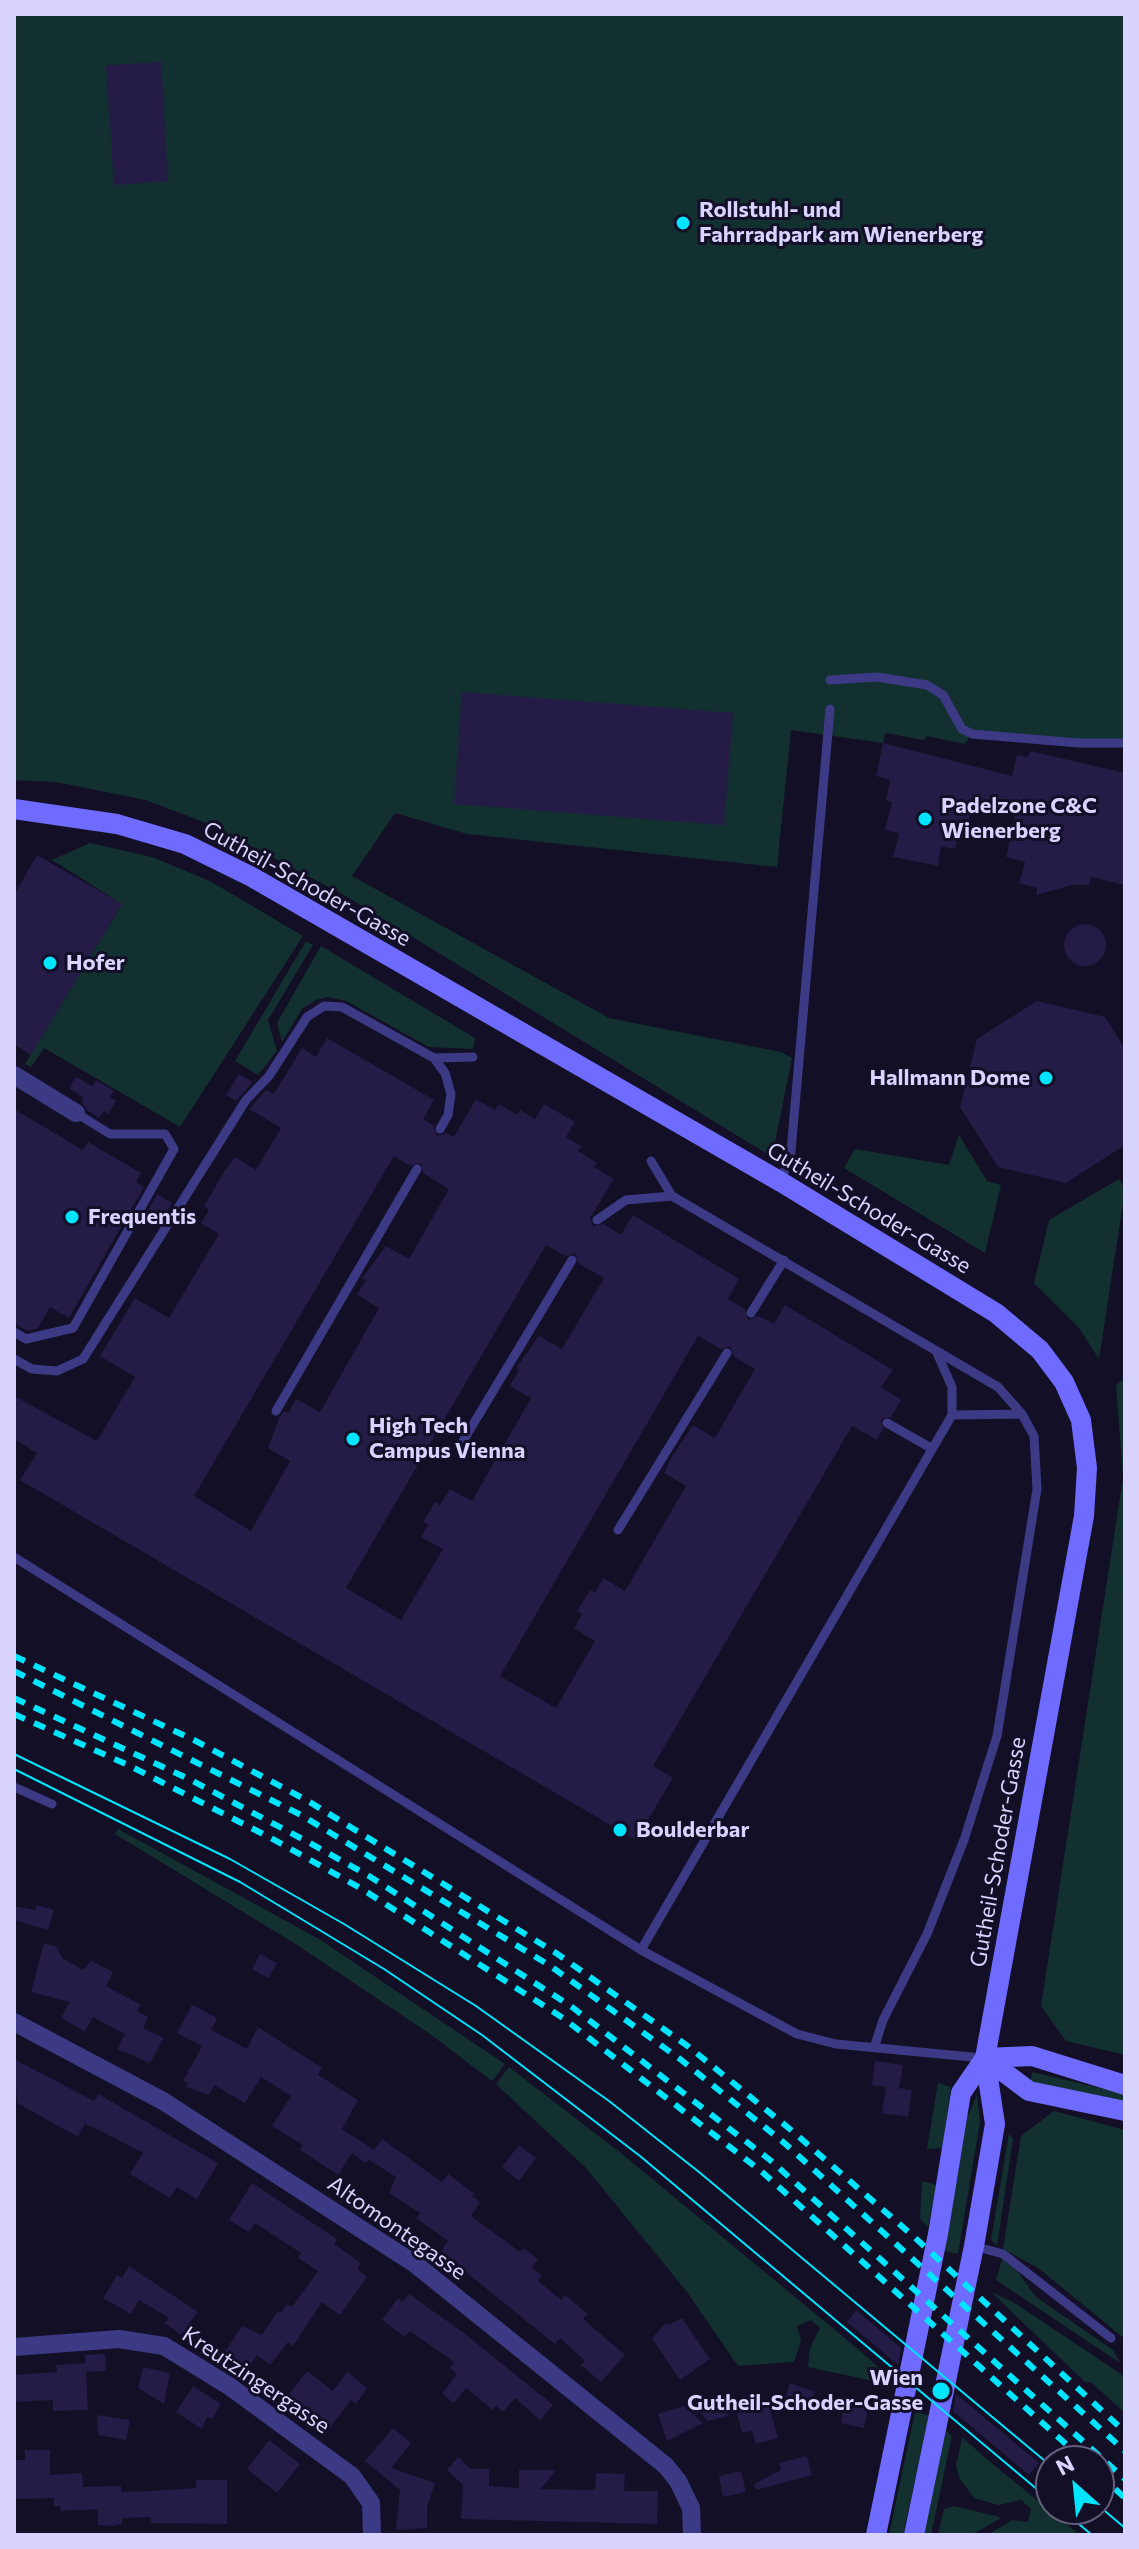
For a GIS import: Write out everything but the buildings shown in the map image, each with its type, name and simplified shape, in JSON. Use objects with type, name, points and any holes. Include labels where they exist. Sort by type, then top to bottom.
[{"type":"street","name":"Gutheil-Schoder-Gasse","points":[[14,809],[117,824],[198,850],[252,877],[781,1182],[996,1313],[1040,1350],[1064,1382],[1081,1420],[1087,1468],[1084,1516],[985,2058],[995,2124],[974,2246],[914,2535]]},
{"type":"street","points":[[14,1075],[76,1113]]},
{"type":"street","name":"Altomontegasse","points":[[14,2022],[163,2101],[415,2264],[666,2466],[678,2481],[691,2508],[692,2535]]},
{"type":"street","points":[[985,2058],[1032,2056],[1125,2085]]},
{"type":"street","name":"Gutheil-Schoder-Gasse","points":[[876,2535],[938,2234],[961,2093],[985,2058]]},
{"type":"street","points":[[985,2058],[1029,2091],[1125,2111]]},
{"type":"street","name":"Kreutzingergasse","points":[[14,2347],[119,2339],[164,2346],[229,2386],[352,2476],[371,2503],[372,2535]]},
{"type":"lane","points":[[830,680],[877,677],[927,685],[943,695],[962,729],[972,734],[1125,743]]},
{"type":"lane","points":[[781,1182],[791,1151],[830,709]]},
{"type":"lane","points":[[14,1359],[32,1369],[57,1371],[77,1363],[94,1346],[246,1100],[269,1076],[307,1017],[324,1006],[342,1007],[434,1058],[445,1073],[451,1094],[448,1115],[440,1129]]},
{"type":"lane","points":[[434,1058],[473,1057]]},
{"type":"lane","points":[[14,1332],[26,1339],[73,1328],[174,1149],[165,1134],[110,1134],[76,1113]]},
{"type":"lane","points":[[651,1161],[672,1196],[998,1387],[1022,1414],[1034,1436],[1037,1489],[997,1736],[964,1840],[927,1934],[883,2020],[875,2045]]},
{"type":"lane","points":[[276,1411],[417,1169]]},
{"type":"lane","points":[[597,1220],[626,1200],[672,1196]]},
{"type":"lane","points":[[460,1446],[572,1260]]},
{"type":"lane","points":[[751,1313],[784,1260]]},
{"type":"lane","points":[[618,1530],[727,1353]]},
{"type":"lane","points":[[641,1950],[952,1415],[952,1387],[936,1353]]},
{"type":"lane","points":[[952,1415],[1022,1414]]},
{"type":"lane","points":[[887,1423],[931,1448]]},
{"type":"lane","points":[[14,1557],[641,1950],[797,2034],[836,2044],[875,2045],[940,2056],[985,2058]]},
{"type":"lane","points":[[14,1787],[52,1804]]},
{"type":"lane","points":[[974,2246],[1003,2254],[1017,2263],[1111,2338]]},
{"type":"green space","points":[[14,14],[1125,14],[1125,747],[969,737],[965,744],[927,736],[924,740],[885,733],[883,743],[791,730],[777,867],[467,834],[395,813],[352,876],[609,1018],[781,1052],[792,1058],[772,1157],[344,895],[211,825],[146,800],[56,782],[14,780]]},
{"type":"green space","points":[[90,843],[152,857],[210,881],[303,936],[180,1127],[44,1048],[31,1067],[25,1064],[122,904],[52,860]]},
{"type":"green space","points":[[306,941],[313,945],[268,1020],[277,1051],[258,1075],[235,1061]]},
{"type":"green space","points":[[321,946],[475,1038],[473,1049],[429,1047],[346,1001],[328,997],[302,1009],[282,1042],[277,1023]]},
{"type":"green space","points":[[959,1135],[987,1181],[1001,1185],[985,1253],[844,1168],[855,1149],[949,1165]]},
{"type":"green space","points":[[1119,1179],[1125,1190],[1099,1359],[1079,1328],[1034,1283],[1049,1220]]},
{"type":"green space","points":[[1125,1378],[1125,2055],[1066,2041],[1041,2006],[1123,1478],[1116,1385]]},
{"type":"green space","points":[[118,1829],[319,1939],[505,2064],[492,2081],[430,2034],[294,1943],[115,1834]]},
{"type":"green space","points":[[509,2067],[622,2154],[858,2349],[886,2374],[883,2378],[873,2381],[808,2367],[810,2348],[820,2328],[811,2320],[797,2326],[801,2341],[794,2362],[738,2366],[687,2292],[586,2168],[496,2084]]},
{"type":"green space","points":[[1032,2072],[1125,2094],[1125,2102],[1030,2084]]},
{"type":"green space","points":[[938,2083],[951,2087],[942,2148],[927,2149]]},
{"type":"green space","points":[[977,2095],[980,2122],[958,2254],[945,2251],[967,2118]]},
{"type":"green space","points":[[1054,2111],[1125,2130],[1125,2339],[1038,2268],[1003,2249],[1021,2136]]},
{"type":"green space","points":[[1009,2133],[1013,2139],[997,2246],[991,2240]]},
{"type":"green space","points":[[922,2181],[936,2185],[928,2227],[920,2219]]},
{"type":"green space","points":[[1002,2259],[1017,2271],[1036,2297],[1113,2350],[1120,2363],[996,2280]]},
{"type":"green space","points":[[991,2292],[1013,2302],[1118,2372],[1125,2379],[1125,2413],[1091,2382],[1085,2382]]},
{"type":"green space","points":[[915,2412],[929,2415],[903,2535],[889,2535]]},
{"type":"green space","points":[[946,2430],[952,2436],[931,2535],[923,2535]]},
{"type":"green space","points":[[962,2437],[1035,2498],[1035,2525],[1068,2525],[1080,2535],[987,2535],[1012,2520],[1028,2522],[1031,2509],[1021,2500],[998,2505],[974,2498],[960,2479],[956,2466]]},
{"type":"green space","points":[[954,2506],[1001,2518],[972,2535],[938,2535],[944,2509]]},
{"type":"tram line","points":[[14,1754],[230,1859],[344,1924],[476,2006],[609,2101],[699,2172],[1035,2453]]},
{"type":"tram line","points":[[14,1769],[240,1882],[384,1969],[482,2035],[640,2156],[1035,2488]]},
{"type":"tram line","points":[[1115,2520],[1125,2528]]},
{"type":"tram line","points":[[1080,2525],[1092,2535]]},
{"type":"railway","points":[[14,1656],[194,1740],[308,1801],[556,1953],[689,2047],[791,2130],[912,2235],[1125,2432]]},
{"type":"railway","points":[[14,1671],[301,1815],[549,1965],[680,2059],[782,2141],[1125,2451]]},
{"type":"railway","points":[[14,1698],[189,1779],[308,1842],[369,1876],[572,2007],[770,2160],[1125,2479]]},
{"type":"railway","points":[[14,1714],[128,1765],[271,1838],[362,1889],[563,2018],[761,2171],[1067,2445]]},
{"type":"railway","points":[[1115,2489],[1125,2498]]},
{"type":"place","name":"Rollstuhl- und Fahrradpark am Wienerberg","points":[[683,223]]},
{"type":"place","name":"Padelzone C&C Wienerberg","points":[[925,819]]},
{"type":"place","name":"Hofer","points":[[50,963]]},
{"type":"place","name":"Hallmann Dome","points":[[1046,1078]]},
{"type":"place","name":"Frequentis","points":[[72,1217]]},
{"type":"place","name":"High Tech Campus Vienna","points":[[353,1439]]},
{"type":"place","name":"Boulderbar","points":[[620,1830]]},
{"type":"place","name":"Wien Gutheil-Schoder-Gasse","points":[[941,2391]]}]
